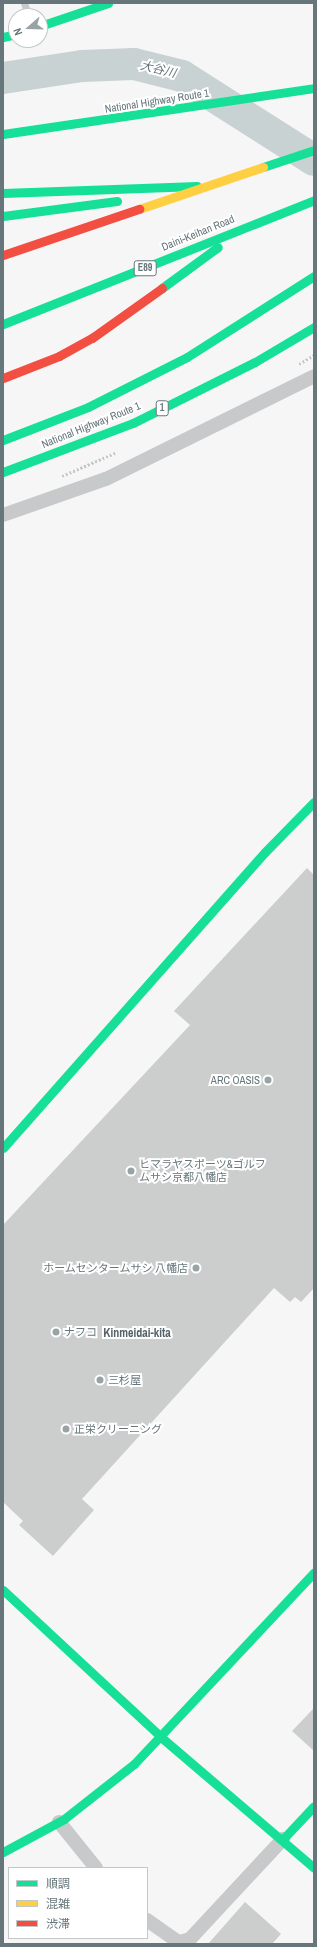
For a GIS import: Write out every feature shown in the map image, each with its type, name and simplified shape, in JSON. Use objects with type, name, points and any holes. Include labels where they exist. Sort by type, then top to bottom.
[{"type":"main road","points":[[48,22],[80,8],[108,3]]},
{"type":"main road","name":"National Highway Route 1","points":[[3,134],[158,114],[314,88]]},
{"type":"main road","points":[[3,255],[254,173],[314,150]]},
{"type":"main road","points":[[3,193],[183,184],[209,188]]},
{"type":"main road","points":[[3,216],[130,200],[169,201]]},
{"type":"main road","name":"Daini-Keihan Road","points":[[3,324],[258,221],[314,200]]},
{"type":"main road","points":[[3,378],[59,356],[92,338],[258,221]]},
{"type":"main road","points":[[3,440],[88,407],[187,357],[314,276]]},
{"type":"main road","name":"National Highway Route 1","points":[[3,472],[133,423],[255,362],[314,328]]},
{"type":"main road","points":[[3,1148],[265,852],[314,802]]},
{"type":"main road","points":[[3,1852],[59,1822],[102,1792],[162,1738],[314,1572]]},
{"type":"main road","points":[[3,1590],[162,1738],[283,1839],[314,1868]]},
{"type":"main road","points":[[283,1839],[314,1806]]},
{"type":"street","points":[[3,516],[106,479],[314,376]]},
{"type":"street","points":[[59,1822],[95,1867]]},
{"type":"street","points":[[148,1921],[179,1942],[190,1939],[283,1839]]},
{"type":"building","points":[[307,868],[314,875],[314,1288],[301,1302],[295,1297],[290,1302],[274,1288],[82,1499],[94,1510],[53,1556],[19,1525],[23,1521],[3,1502],[3,1225],[190,1025],[174,1011]]},
{"type":"building","points":[[314,1708],[314,1751],[292,1731]]},
{"type":"building","points":[[245,1902],[281,1934],[272,1944],[208,1944]]},
{"type":"waterway","name":"大谷川","points":[[3,78],[82,66],[134,64],[182,76],[314,160]]},
{"type":"traffic: fast","points":[[48,23],[108,3]]},
{"type":"traffic: fast","points":[[3,37],[8,36]]},
{"type":"traffic: fast","points":[[3,134],[314,88]]},
{"type":"traffic: fast","points":[[263,167],[314,150]]},
{"type":"traffic: fast","points":[[3,193],[197,186]]},
{"type":"traffic: fast","points":[[3,324],[314,200]]},
{"type":"traffic: fast","points":[[3,216],[117,201]]},
{"type":"traffic: fast","points":[[162,288],[218,247]]},
{"type":"traffic: fast","points":[[3,440],[88,407],[187,357],[314,276]]},
{"type":"traffic: fast","points":[[3,472],[133,423],[255,362],[314,327]]},
{"type":"traffic: fast","points":[[3,1148],[265,852],[314,802]]},
{"type":"traffic: fast","points":[[3,1852],[64,1819],[134,1764],[314,1572]]},
{"type":"traffic: fast","points":[[3,1590],[162,1738],[314,1868]]},
{"type":"traffic: fast","points":[[283,1839],[314,1806]]},
{"type":"traffic: slow","points":[[139,209],[263,167]]},
{"type":"traffic: jam","points":[[3,255],[139,209]]},
{"type":"traffic: jam","points":[[3,378],[59,356],[92,338],[162,288]]},
{"type":"place","name":"ARC OASIS","points":[[268,1080]]},
{"type":"place","name":"ヒマラヤスポーツ&ゴルフ ムサシ京都八幡店","points":[[131,1171]]},
{"type":"place","name":"ホームセンタームサシ 八幡店","points":[[196,1268]]},
{"type":"place","name":"ナフコ","points":[[56,1332]]},
{"type":"place","name":"三杉屋","points":[[100,1380]]},
{"type":"place","name":"正栄クリーニング","points":[[66,1429]]},
{"type":"district","name":"Kinmeidai-kita","points":[[137,1334]]}]
